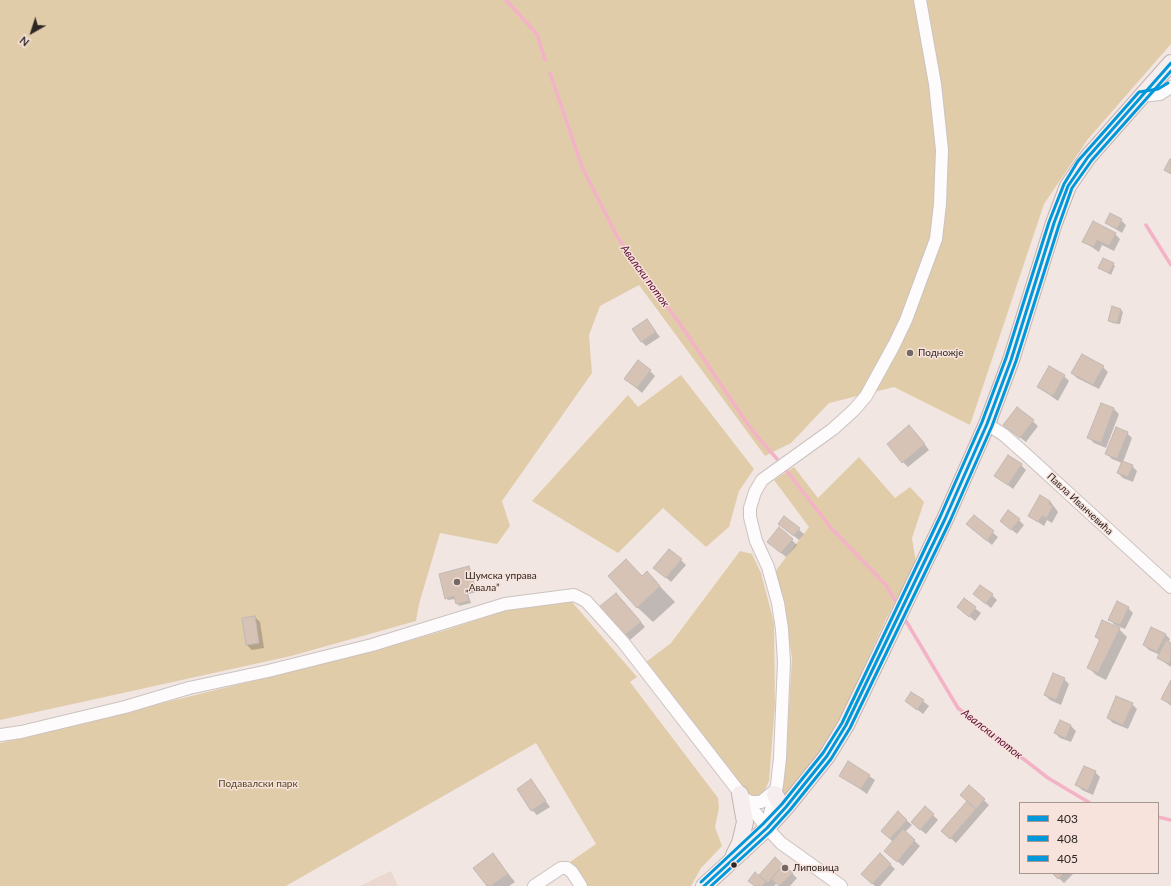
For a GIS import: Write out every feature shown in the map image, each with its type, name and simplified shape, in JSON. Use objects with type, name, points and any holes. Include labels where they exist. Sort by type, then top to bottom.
[{"type":"main road","points":[[704,886],[767,828],[828,756],[846,725],[945,519],[987,424],[1011,360],[1054,223],[1068,186],[1085,160],[1171,64]]},
{"type":"main road","points":[[775,792],[779,802],[785,804],[789,803]]},
{"type":"main road","points":[[730,862],[736,852],[744,831],[744,807],[742,796]]},
{"type":"street","points":[[767,828],[775,792],[780,758],[784,662],[782,629],[778,603],[768,567],[752,528],[750,508],[755,492],[762,480],[833,429],[854,410],[866,396],[906,320],[934,245],[939,220],[942,150],[935,84],[920,0]]},
{"type":"street","points":[[1142,96],[1160,94],[1171,87]]},
{"type":"street","name":"Павла Иванчевића","points":[[987,424],[1004,435],[1031,459],[1171,588]]},
{"type":"street","points":[[0,735],[21,732],[117,709],[189,688],[268,671],[372,645],[505,604],[574,595],[586,601],[623,642],[767,828],[781,843],[841,886]]},
{"type":"street","points":[[742,796],[751,802],[761,802],[775,792]]},
{"type":"street","points":[[534,886],[560,868],[567,868],[572,872],[581,886]]},
{"type":"shaded area","points":[[391,871],[398,886],[360,886]]},
{"type":"green space","points":[[0,0],[1171,0],[1171,44],[1088,139],[1044,204],[970,425],[894,387],[829,403],[791,443],[765,456],[639,285],[600,306],[589,335],[592,373],[502,501],[510,526],[497,544],[440,533],[419,604],[416,621],[291,656],[0,720]]},
{"type":"green space","points":[[681,375],[754,469],[739,491],[729,527],[706,547],[663,508],[618,553],[532,501],[628,395],[638,407]]},
{"type":"green space","points":[[859,457],[895,498],[910,487],[924,502],[912,538],[916,563],[886,619],[830,741],[789,801],[781,799],[786,757],[792,658],[784,605],[774,573],[809,527],[774,480],[794,467],[818,498]]},
{"type":"green space","points":[[740,551],[752,554],[761,573],[774,623],[775,704],[769,781],[763,795],[756,797],[744,794],[646,662],[671,643]]},
{"type":"green space","name":"Подавалски парк","points":[[563,601],[572,602],[637,677],[630,682],[718,798],[719,808],[715,827],[722,846],[701,868],[691,886],[581,886],[567,864],[596,844],[536,743],[286,886],[0,886],[0,743],[366,653],[443,631],[507,610]]},
{"type":"building","points":[[1170,159],[1171,160],[1171,174],[1164,170]]},
{"type":"building","points":[[1110,213],[1122,219],[1117,229],[1105,223]]},
{"type":"building","points":[[1093,221],[1116,233],[1109,246],[1097,240],[1094,247],[1082,242]]},
{"type":"building","points":[[1103,258],[1114,263],[1109,273],[1098,268]]},
{"type":"building","points":[[1112,306],[1121,309],[1117,323],[1108,321]]},
{"type":"building","points":[[647,319],[656,332],[641,342],[632,329]]},
{"type":"building","points":[[1082,354],[1104,366],[1093,385],[1071,373]]},
{"type":"building","points":[[638,360],[651,370],[637,388],[624,379]]},
{"type":"building","points":[[1049,366],[1065,375],[1053,396],[1037,387]]},
{"type":"building","points":[[1101,403],[1114,408],[1101,443],[1087,438]]},
{"type":"building","points":[[1017,407],[1034,420],[1020,438],[1003,425]]},
{"type":"building","points":[[909,425],[925,444],[902,463],[887,444]]},
{"type":"building","points":[[1116,427],[1128,432],[1117,459],[1105,454]]},
{"type":"building","points":[[1008,455],[1022,464],[1008,485],[994,476]]},
{"type":"building","points":[[1122,461],[1133,465],[1128,477],[1117,473]]},
{"type":"building","points":[[1040,495],[1050,501],[1049,504],[1053,506],[1047,518],[1042,516],[1038,522],[1028,516]]},
{"type":"building","points":[[1008,510],[1020,519],[1011,530],[1000,521]]},
{"type":"building","points":[[974,515],[994,531],[987,541],[966,524]]},
{"type":"building","points":[[784,516],[800,528],[794,536],[778,524]]},
{"type":"building","points":[[779,527],[793,539],[781,553],[767,542]]},
{"type":"building","points":[[669,549],[682,559],[666,578],[653,568]]},
{"type":"building","points":[[626,559],[642,576],[647,571],[660,586],[637,608],[608,576]]},
{"type":"building","name":"Шумска управа „Авала”","points":[[469,566],[476,590],[467,592],[469,601],[456,604],[454,596],[445,599],[439,574]]},
{"type":"building","points":[[980,585],[993,594],[986,604],[973,594]]},
{"type":"building","points":[[616,593],[641,622],[624,636],[599,607]]},
{"type":"building","points":[[964,598],[976,607],[969,617],[957,607]]},
{"type":"building","points":[[1117,601],[1129,607],[1120,625],[1108,620]]},
{"type":"building","points":[[255,616],[259,643],[246,645],[242,618]]},
{"type":"building","points":[[1102,620],[1120,628],[1098,673],[1087,668],[1100,639],[1095,637]]},
{"type":"building","points":[[1151,627],[1166,634],[1157,652],[1143,645]]},
{"type":"building","points":[[1166,640],[1171,643],[1171,659],[1169,664],[1157,658]]},
{"type":"building","points":[[1053,673],[1065,678],[1056,700],[1044,695]]},
{"type":"building","points":[[1171,680],[1171,704],[1161,699]]},
{"type":"building","points":[[911,692],[924,700],[917,710],[905,701]]},
{"type":"building","points":[[1116,696],[1133,703],[1123,725],[1107,718]]},
{"type":"building","points":[[1060,720],[1071,725],[1066,738],[1054,733]]},
{"type":"building","points":[[848,761],[870,775],[861,789],[839,776]]},
{"type":"building","points":[[1084,766],[1096,771],[1088,791],[1075,785]]},
{"type":"building","points":[[531,779],[546,801],[531,811],[517,789]]},
{"type":"building","points":[[969,785],[985,799],[976,809],[960,795]]},
{"type":"building","points":[[967,801],[976,809],[950,839],[941,831]]},
{"type":"building","points":[[925,806],[934,814],[920,830],[911,822]]},
{"type":"building","points":[[898,811],[907,820],[890,839],[881,831]]},
{"type":"building","points":[[903,829],[915,840],[897,862],[884,851]]},
{"type":"building","points":[[493,853],[508,874],[491,886],[487,886],[473,868]]},
{"type":"building","points":[[880,853],[891,864],[872,884],[861,874]]},
{"type":"building","points":[[775,857],[783,865],[768,883],[759,875]]},
{"type":"building","points":[[783,865],[793,873],[779,886],[771,879]]},
{"type":"building","points":[[755,872],[766,882],[762,886],[755,886],[748,881]]},
{"type":"building","points":[[1053,874],[1063,874],[1058,879]]},
{"type":"waterway","name":"Авалски поток","points":[[506,0],[537,34],[545,60]]},
{"type":"waterway","name":"Авалски поток","points":[[550,73],[582,167],[618,238],[680,324],[751,429],[777,459]]},
{"type":"waterway","points":[[1146,225],[1171,265]]},
{"type":"waterway","name":"Авалски поток","points":[[786,470],[832,529],[886,585],[895,600]]},
{"type":"waterway","name":"Авалски поток","points":[[906,621],[958,708],[1048,778],[1088,802]]},
{"type":"waterway","name":"Авалски поток","points":[[1159,817],[1171,820]]},
{"type":"transit line","name":"403","points":[[704,886],[767,828],[786,807],[827,756],[846,725],[945,519],[987,424],[1011,360],[1054,223],[1068,186],[1088,157],[1171,63]]},
{"type":"transit line","name":"408","points":[[711,886],[770,832],[790,810],[831,759],[850,728],[950,521],[992,426],[1016,361],[1072,188],[1092,160],[1171,71]]},
{"type":"transit line","name":"405","points":[[701,882],[763,824],[782,804],[823,753],[842,723],[940,517],[982,422],[1006,358],[1049,222],[1064,184],[1078,161],[1139,92],[1158,89],[1168,83]]},
{"type":"place","name":"Подножје","points":[[910,353]]},
{"type":"place","name":"Шумска управа „Авала”","points":[[457,582]]},
{"type":"place","name":"Липовица","points":[[785,868]]}]
